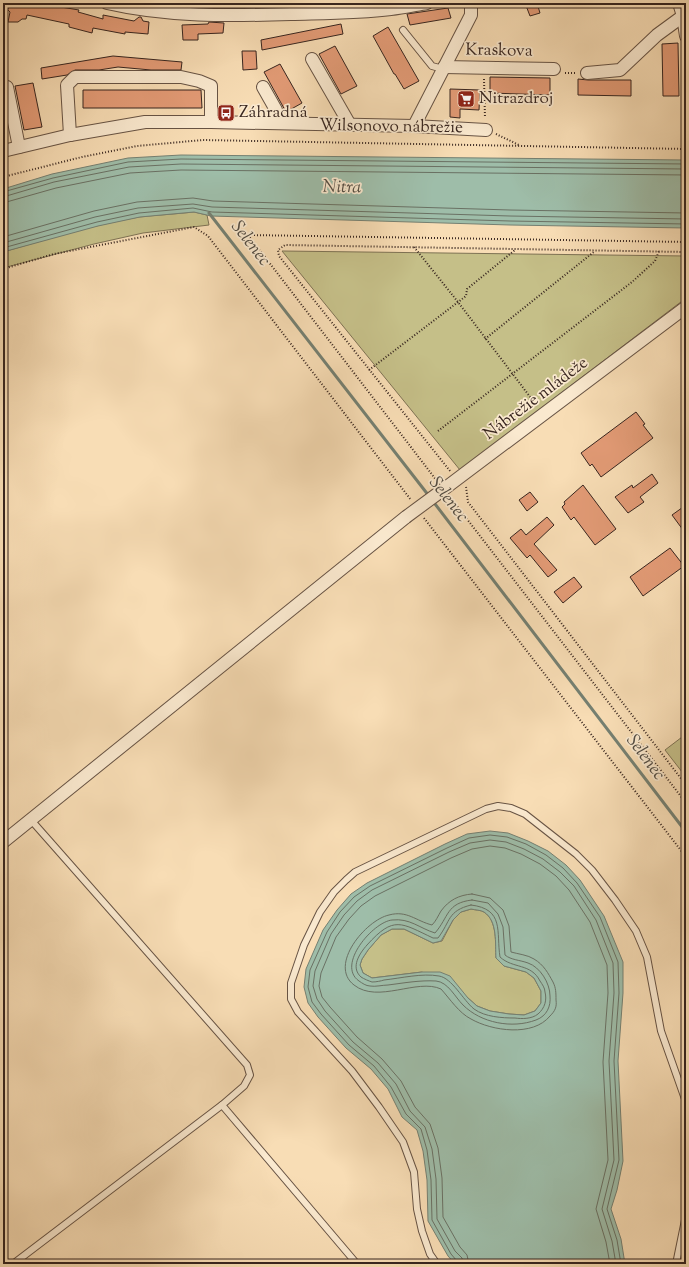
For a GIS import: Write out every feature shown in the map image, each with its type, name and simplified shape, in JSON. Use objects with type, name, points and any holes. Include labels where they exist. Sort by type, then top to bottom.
[{"type":"street","points":[[107,3],[124,7],[175,14],[246,16],[350,12],[391,9],[426,3]]},
{"type":"street","points":[[414,126],[471,15],[471,3]]},
{"type":"street","points":[[587,73],[620,70],[656,34],[685,27],[679,3]]},
{"type":"street","name":"Wilsonovo nábrežie","points":[[312,59],[350,125]]},
{"type":"street","name":"Kraskova","points":[[444,68],[554,69]]},
{"type":"street","points":[[70,135],[67,85],[75,77],[181,77],[199,80],[211,86],[211,122]]},
{"type":"street","points":[[7,87],[19,147]]},
{"type":"street","points":[[263,87],[276,110],[277,123]]},
{"type":"street","name":"Wilsonovo nábrežie","points":[[3,151],[70,135],[145,122],[414,126],[486,130]]},
{"type":"street","name":"Nábrežie mládeže","points":[[3,842],[406,517],[686,307]]},
{"type":"lane","points":[[403,30],[432,66],[444,68]]},
{"type":"lane","points":[[437,1264],[430,1254],[422,1231],[417,1209],[414,1172],[403,1142],[352,1071],[298,1012],[291,1000],[291,983],[296,966],[304,945],[317,919],[334,892],[355,872],[486,809],[498,806],[510,808],[525,814],[576,854],[592,870],[636,931],[647,957],[661,1031],[686,1102]]},
{"type":"lane","points":[[13,1264],[222,1105],[244,1086],[250,1075],[247,1065],[31,820]]},
{"type":"lane","points":[[222,1105],[357,1264]]},
{"type":"lane","points":[[676,1264],[686,1215]]},
{"type":"path","points":[[484,68],[484,113],[486,130],[520,146]]},
{"type":"path","points":[[554,69],[567,73],[587,73]]},
{"type":"path","name":"Wilsonovo nábrežie","points":[[3,177],[82,157],[137,146],[203,140],[686,149]]},
{"type":"path","points":[[3,269],[54,254],[194,228],[208,236],[413,503]]},
{"type":"path","points":[[686,242],[248,235],[686,803]]},
{"type":"path","points":[[686,252],[285,245],[278,250],[279,256],[452,474],[464,474],[468,502],[686,785]]},
{"type":"path","points":[[414,247],[458,302],[543,415]]},
{"type":"path","points":[[369,370],[466,296],[467,289],[516,249]]},
{"type":"path","points":[[485,338],[596,250]]},
{"type":"path","points":[[438,430],[632,282],[655,261],[659,251]]},
{"type":"path","points":[[422,515],[686,857]]},
{"type":"shaded area","points":[[194,212],[207,215],[209,225],[143,233],[94,244],[3,268],[3,252],[122,220]]},
{"type":"shaded area","points":[[282,251],[686,256],[686,298],[460,470]]},
{"type":"shaded area","points":[[686,734],[686,777],[665,750]]},
{"type":"shaded area","points":[[471,909],[484,912],[492,921],[495,933],[496,958],[504,966],[526,972],[534,978],[541,991],[541,1003],[535,1011],[524,1015],[490,1011],[477,1006],[468,998],[422,972],[372,978],[363,973],[360,965],[362,959],[381,935],[392,929],[404,929],[433,943],[442,941],[453,920],[461,912]]},
{"type":"water","name":"Nitra","points":[[181,155],[686,160],[686,228],[510,225],[211,216],[194,212],[140,217],[98,226],[3,252],[3,189],[52,174],[128,158]]},
{"type":"water","points":[[490,831],[508,833],[548,851],[566,865],[580,880],[604,916],[623,962],[623,993],[618,1061],[623,1161],[617,1190],[611,1209],[621,1239],[625,1264],[455,1264],[448,1256],[428,1221],[427,1180],[423,1151],[417,1130],[402,1117],[388,1089],[371,1069],[346,1048],[318,1017],[308,1003],[304,987],[306,969],[323,930],[337,910],[351,894],[367,883],[467,834]],"holes":[[[471,909],[484,912],[492,921],[495,933],[496,958],[504,966],[526,972],[534,978],[541,991],[541,1003],[535,1011],[524,1015],[509,1014],[490,1011],[477,1006],[468,998],[450,976],[440,972],[422,972],[372,978],[363,973],[360,965],[362,959],[381,935],[392,929],[404,929],[433,943],[441,941],[453,920],[461,912]]]},
{"type":"building","points":[[10,3],[50,3],[49,5],[79,10],[78,12],[103,19],[103,15],[134,21],[141,17],[143,21],[149,22],[148,34],[125,32],[125,34],[93,28],[92,33],[69,27],[69,24],[27,15],[26,19],[22,19],[18,22],[8,22],[10,12],[7,9],[10,7]]},
{"type":"building","points":[[525,3],[537,3],[540,13],[530,16]]},
{"type":"building","points":[[448,8],[451,18],[410,25],[407,14]]},
{"type":"building","points":[[209,22],[224,23],[223,33],[198,34],[198,40],[183,40],[182,25],[208,24]]},
{"type":"building","points":[[341,24],[343,34],[262,50],[261,40]]},
{"type":"building","points":[[388,27],[419,81],[404,89],[373,36]]},
{"type":"building","points":[[678,43],[679,96],[663,96],[662,44]]},
{"type":"building","points":[[335,46],[357,86],[341,94],[319,54]]},
{"type":"building","points":[[242,51],[256,51],[257,69],[243,70]]},
{"type":"building","points":[[113,56],[182,62],[181,70],[151,70],[118,67],[99,70],[75,70],[67,75],[42,79],[41,68]]},
{"type":"building","points":[[280,64],[302,103],[286,112],[264,72]]},
{"type":"building","points":[[490,77],[550,78],[550,95],[490,93]]},
{"type":"building","points":[[578,79],[631,80],[631,96],[578,95]]},
{"type":"building","points":[[33,83],[42,127],[24,130],[15,86]]},
{"type":"building","points":[[450,89],[480,90],[479,110],[460,109],[460,118],[450,117]]},
{"type":"building","points":[[83,90],[201,90],[202,108],[83,108]]},
{"type":"building","points":[[636,412],[645,424],[643,425],[653,438],[601,477],[592,464],[590,466],[581,453]]},
{"type":"building","points":[[652,474],[658,483],[640,497],[644,502],[628,513],[615,497],[632,485],[633,488]]},
{"type":"building","points":[[583,485],[616,529],[595,545],[574,517],[571,520],[562,507],[565,504],[564,502]]},
{"type":"building","points":[[530,492],[538,502],[527,511],[519,500]]},
{"type":"building","points":[[686,505],[686,534],[672,515]]},
{"type":"building","points":[[547,517],[554,525],[534,544],[557,570],[548,577],[530,555],[527,558],[510,538],[521,529],[526,535]]},
{"type":"building","points":[[670,548],[684,566],[643,596],[630,577]]},
{"type":"building","points":[[574,577],[582,587],[563,603],[554,592]]},
{"type":"waterway","name":"Selenec","points":[[209,213],[429,496]]},
{"type":"waterway","name":"Selenec","points":[[432,500],[686,832]]},
{"type":"place","name":"Nitrazdroj","points":[[466,99]]},
{"type":"place","name":"Záhradná","points":[[226,113]]}]
